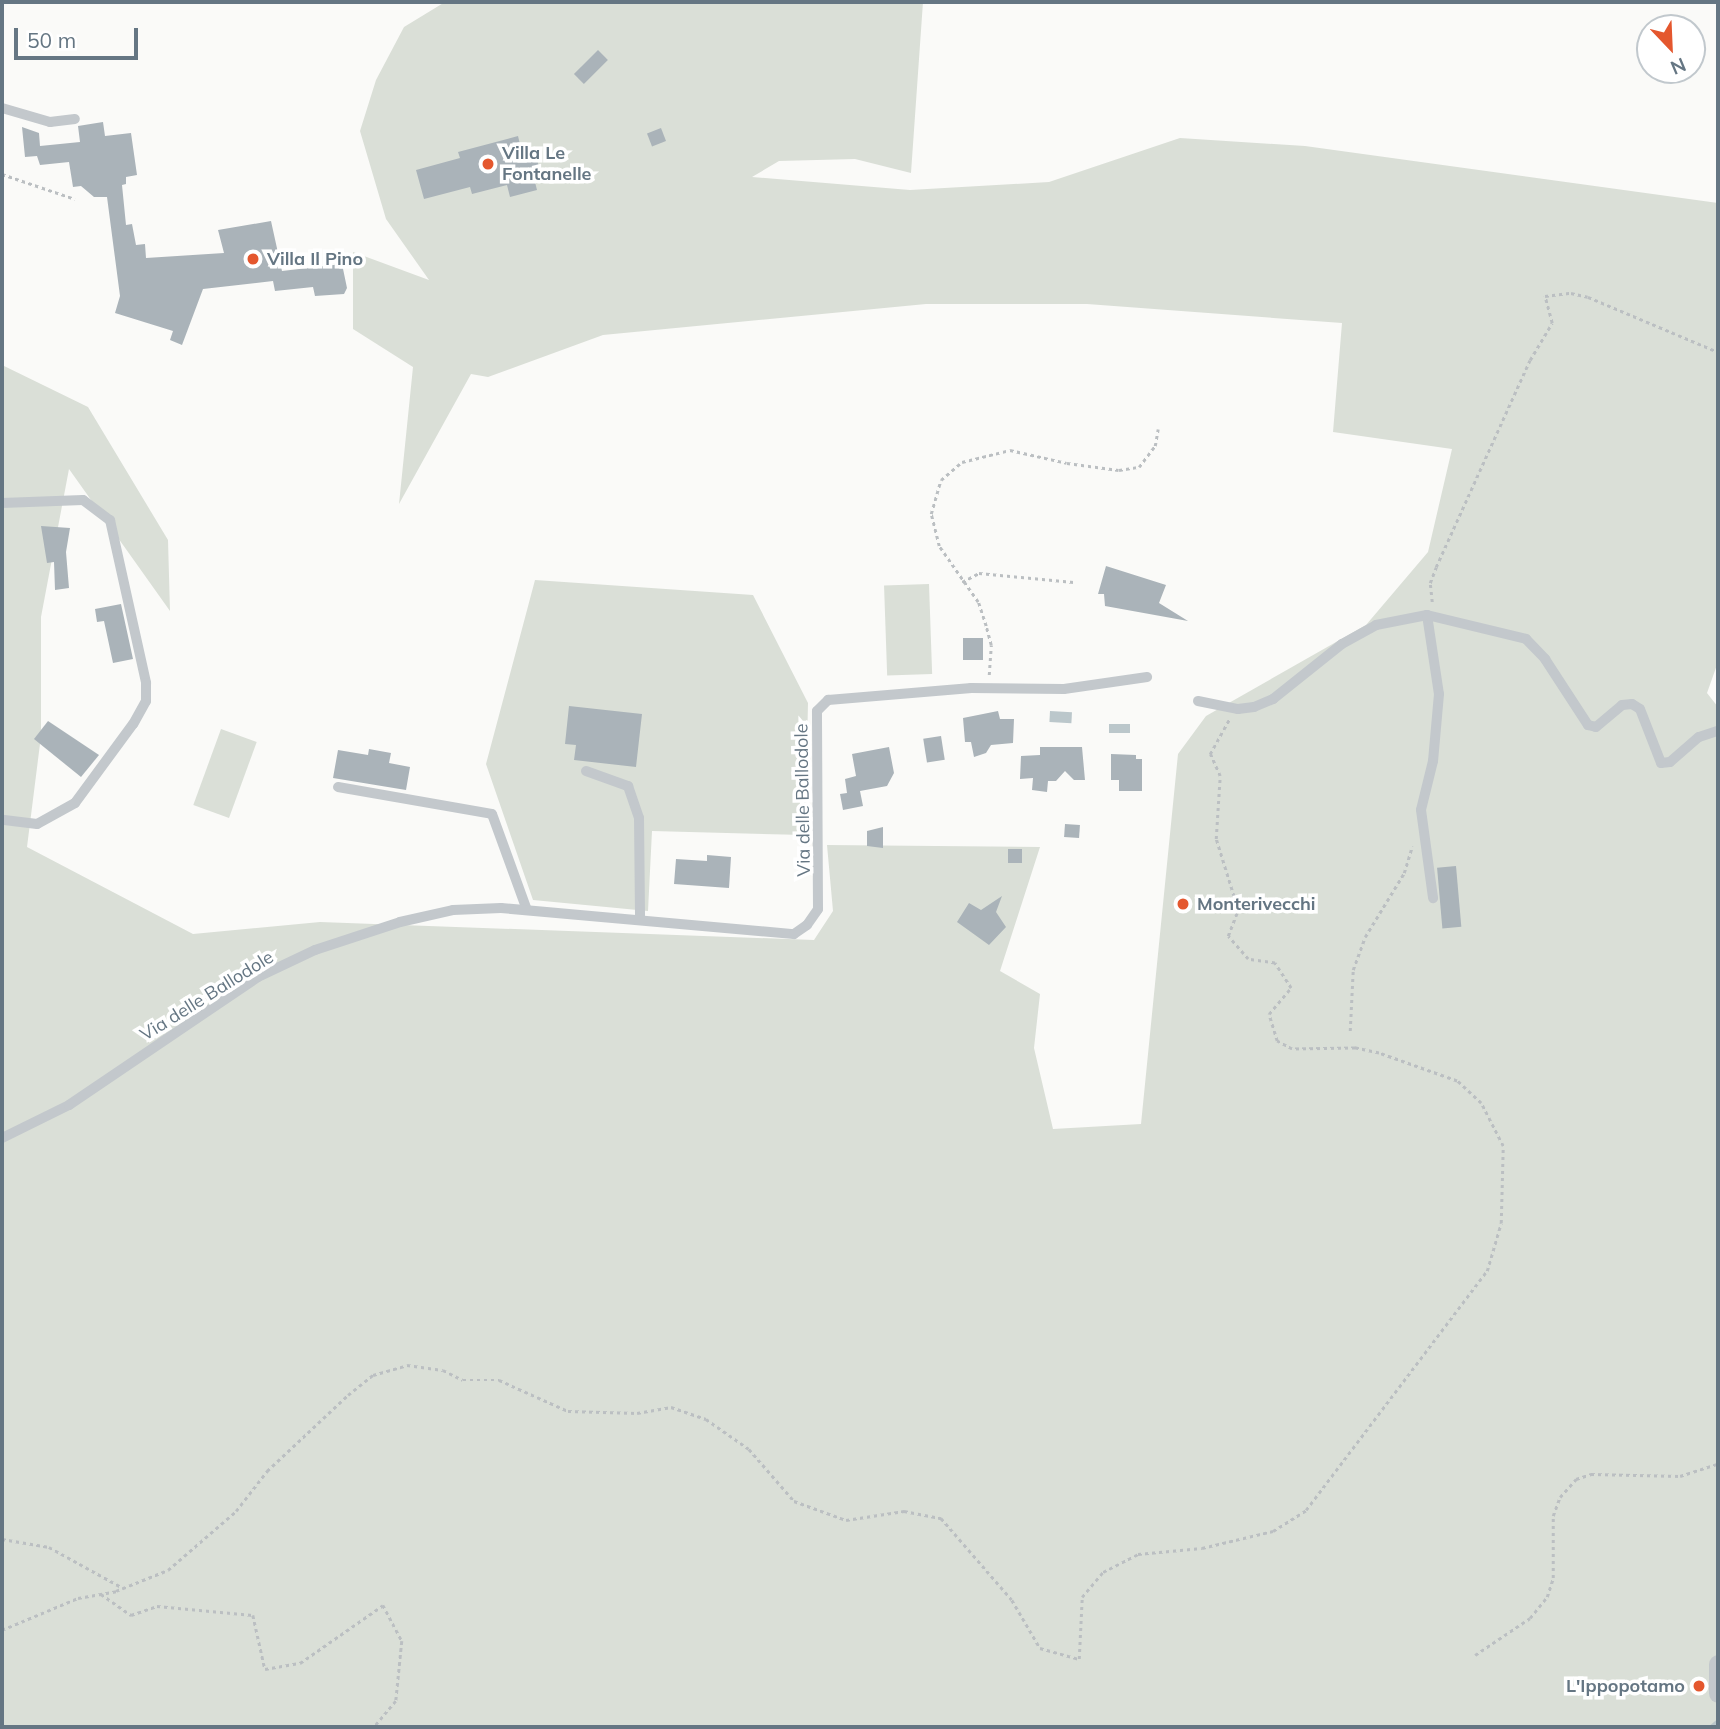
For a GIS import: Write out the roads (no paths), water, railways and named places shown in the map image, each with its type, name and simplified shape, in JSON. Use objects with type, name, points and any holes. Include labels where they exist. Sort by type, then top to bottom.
[{"type":"street","points":[[1718,1664],[1718,1693]]},
{"type":"lane","points":[[2,108],[50,122],[75,119]]},
{"type":"lane","points":[[2,503],[83,500],[110,520],[146,683],[146,701],[133,724],[75,803],[37,824],[2,820]]},
{"type":"lane","points":[[1427,615],[1438,694],[1433,761],[1421,810],[1433,898]]},
{"type":"lane","points":[[1198,701],[1238,709],[1273,699],[1342,644],[1376,625],[1427,615],[1526,639],[1545,659],[1588,725],[1596,727],[1622,705],[1632,704],[1640,709],[1661,763],[1670,762],[1699,737],[1718,731]]},
{"type":"lane","name":"Via delle Ballodole","points":[[2,1138],[69,1105],[258,977],[315,950],[453,910],[527,910],[794,934],[807,925],[818,909],[817,711],[828,700],[984,688],[1064,689],[1147,677]]},
{"type":"lane","points":[[586,771],[628,786],[639,818],[640,920]]},
{"type":"lane","points":[[338,787],[492,814],[527,910]]},
{"type":"waterway","points":[[1711,1727],[1718,1721]]},
{"type":"place","name":"Villa Le Fontanelle","points":[[488,164]]},
{"type":"place","name":"Villa Il Pino","points":[[253,259]]},
{"type":"place","name":"Monterivecchi","points":[[1183,904]]},
{"type":"place","name":"L'Ippopotamo","points":[[1699,1686]]}]
